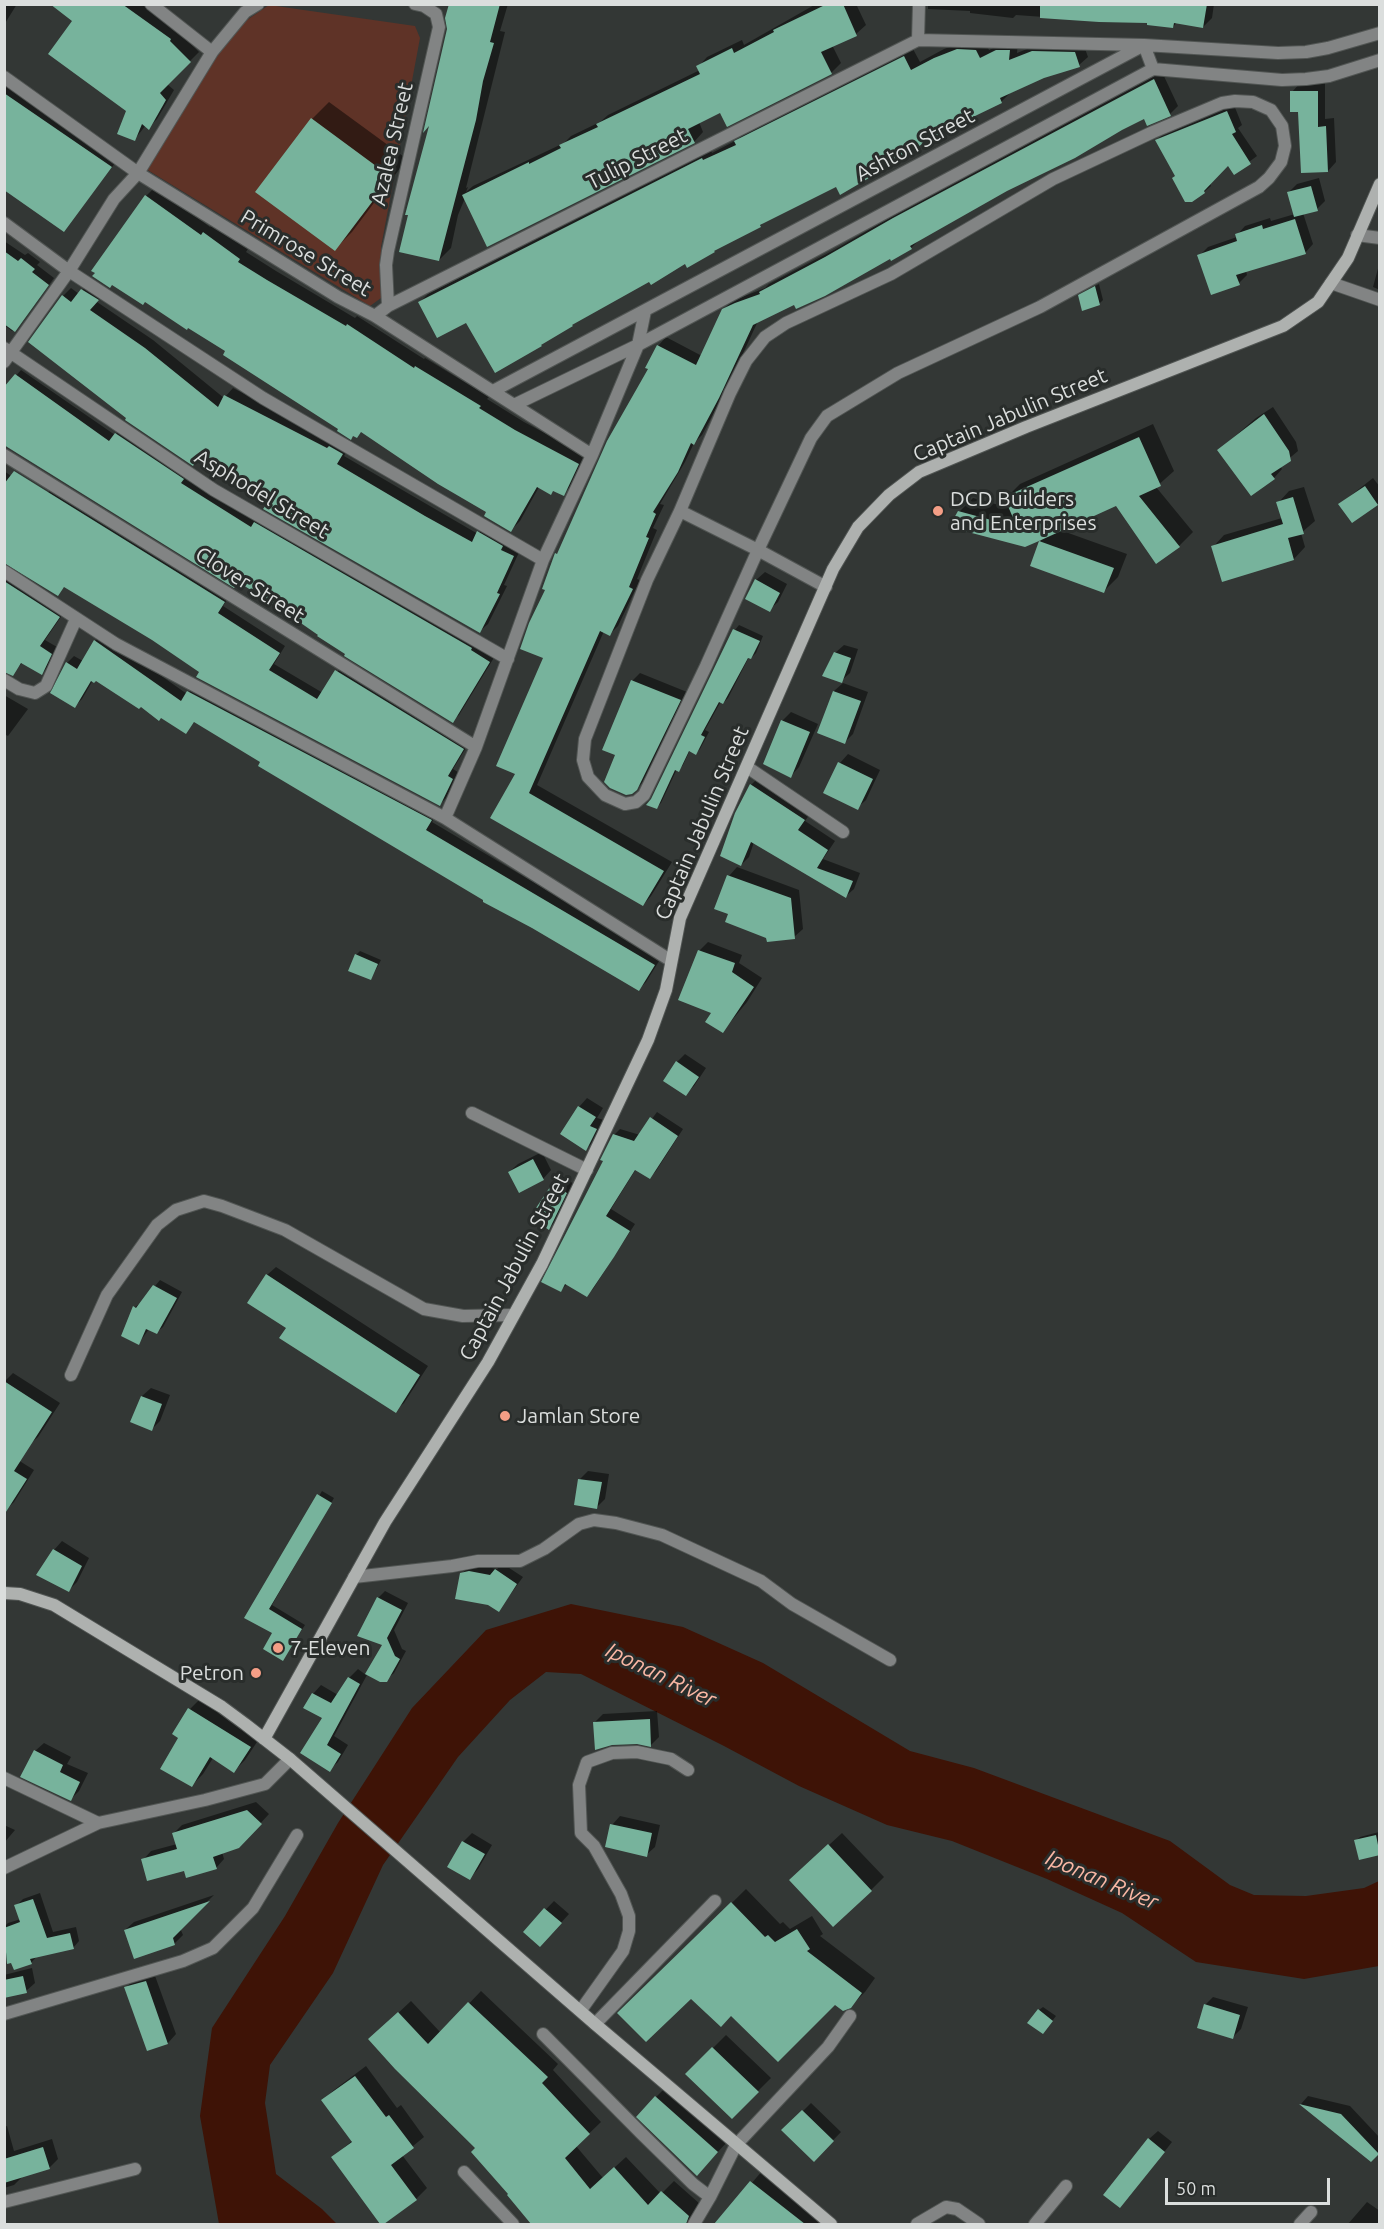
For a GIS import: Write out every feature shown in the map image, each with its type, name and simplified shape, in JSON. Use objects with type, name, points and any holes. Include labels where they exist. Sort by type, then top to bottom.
[{"type":"street","points":[[151,4],[212,52]]},
{"type":"street","points":[[7,354],[69,271],[114,198],[138,173],[212,52],[245,12],[258,4]]},
{"type":"street","name":"Azalea Street","points":[[388,306],[386,265],[388,251],[439,27],[436,14],[424,6],[415,4]]},
{"type":"street","points":[[919,4],[918,40],[1144,45],[1306,52],[1380,33]]},
{"type":"street","name":"Tulip Street","points":[[375,316],[388,306],[918,40]]},
{"type":"street","points":[[1144,45],[1153,69]]},
{"type":"street","name":"Ashton Street","points":[[494,391],[1144,45]]},
{"type":"street","points":[[514,405],[638,345],[1153,69],[1282,80],[1329,76],[1380,60]]},
{"type":"street","name":"Primrose Street","points":[[4,77],[138,173],[338,297],[375,316],[592,455]]},
{"type":"street","points":[[1253,102],[1271,110],[1282,126],[1285,147],[1281,162],[1259,187],[1040,307],[898,373],[827,416],[811,438],[644,795],[636,802],[625,804],[605,795],[588,777],[583,760],[585,739],[647,580],[680,511],[729,393],[746,361],[765,337],[786,323],[891,274],[1053,179],[1153,132],[1222,103],[1253,102]]},
{"type":"street","name":"Captain Jabulin Street","points":[[264,1739],[386,1522],[488,1362],[542,1264],[648,1040],[666,990],[680,918],[833,569],[858,527],[889,495],[919,472],[1026,427],[1283,326],[1318,302],[1348,258],[1380,183]]},
{"type":"street","points":[[4,223],[69,271],[263,398],[543,560]]},
{"type":"street","points":[[1357,235],[1380,238]]},
{"type":"street","points":[[1331,282],[1380,300]]},
{"type":"street","points":[[445,818],[476,747],[543,560],[592,455],[638,345],[645,311]]},
{"type":"street","name":"Asphodel Street","points":[[7,354],[214,490],[508,660]]},
{"type":"street","name":"Clover Street","points":[[4,455],[476,747]]},
{"type":"street","points":[[680,511],[826,587]]},
{"type":"street","points":[[4,571],[126,650],[445,818],[670,960]]},
{"type":"street","points":[[4,680],[19,689],[34,693],[46,686],[76,619]]},
{"type":"street","points":[[747,767],[843,832]]},
{"type":"street","points":[[472,1113],[587,1170]]},
{"type":"street","points":[[71,1375],[107,1295],[156,1225],[176,1210],[204,1202],[222,1206],[285,1230],[424,1309],[463,1316],[513,1315]]},
{"type":"street","points":[[354,1577],[478,1561],[520,1561],[544,1549],[579,1524],[594,1520],[616,1523],[662,1535],[761,1581],[792,1604],[890,1660]]},
{"type":"street","points":[[4,1593],[20,1594],[54,1605],[222,1707],[264,1739],[290,1759],[735,2145],[831,2224]]},
{"type":"street","points":[[581,2010],[623,1951],[629,1931],[629,1916],[621,1894],[594,1846],[581,1833],[579,1785],[587,1762],[612,1753],[637,1752],[670,1759],[688,1770]]},
{"type":"street","points":[[4,1868],[98,1823],[216,1798],[265,1784],[290,1759]]},
{"type":"street","points":[[4,1778],[98,1823]]},
{"type":"street","points":[[4,2014],[183,1961],[213,1948],[253,1908],[297,1835]]},
{"type":"street","points":[[595,2024],[715,1901]]},
{"type":"street","points":[[694,2224],[710,2198],[735,2145],[828,2047],[850,2016]]},
{"type":"street","points":[[543,2034],[640,2133],[710,2198]]},
{"type":"street","points":[[4,2202],[135,2169]]},
{"type":"street","points":[[464,2172],[513,2224]]},
{"type":"street","points":[[1035,2224],[1066,2186]]},
{"type":"street","points":[[917,2224],[946,2207],[957,2209],[979,2224]]},
{"type":"street","points":[[1300,2224],[1311,2212]]},
{"type":"shaded area","points":[[269,5],[415,26],[420,38],[381,247],[381,298],[370,306],[146,169],[228,33]]},
{"type":"water","name":"Iponan River","points":[[571,1604],[683,1627],[763,1663],[910,1751],[974,1768],[1170,1841],[1230,1885],[1254,1895],[1306,1896],[1364,1888],[1379,1881],[1379,1966],[1304,1979],[1196,1962],[1122,1913],[1047,1879],[952,1841],[887,1825],[799,1786],[581,1674],[546,1672],[510,1700],[458,1757],[383,1865],[333,1973],[270,2065],[265,2103],[276,2174],[322,2209],[337,2224],[219,2224],[200,2116],[212,2028],[285,1916],[338,1823],[412,1708],[486,1630]]},
{"type":"building","points":[[50,4],[122,4],[171,39],[170,41],[191,62],[160,93],[166,100],[149,130],[142,124],[135,141],[117,134],[126,111],[48,54],[72,21]]},
{"type":"building","points":[[449,4],[500,4],[490,42],[494,43],[483,81],[476,120],[439,261],[399,252],[408,215],[405,215],[429,126],[423,133],[447,29],[445,18]]},
{"type":"building","points":[[827,4],[843,4],[857,36],[821,52],[832,74],[727,127],[720,113],[688,129],[695,143],[487,247],[462,195],[561,148],[559,145],[598,127],[596,124],[700,74],[696,66],[732,48],[734,53],[774,32],[773,30]]},
{"type":"building","points":[[1040,4],[1207,4],[1203,28],[1174,23],[1173,28],[1147,25],[1147,23],[1040,18]]},
{"type":"building","points":[[957,49],[976,50],[980,58],[996,50],[1010,50],[1009,60],[1032,51],[1075,52],[1080,67],[1044,78],[1000,98],[1002,103],[946,130],[840,195],[836,187],[760,225],[761,227],[687,268],[685,264],[651,285],[649,282],[572,325],[542,346],[495,373],[466,323],[437,338],[418,302],[702,158],[703,160],[736,145],[734,141],[904,56],[911,70]]},
{"type":"building","points":[[1154,79],[1171,116],[1147,126],[1144,119],[1122,130],[1075,158],[1007,191],[910,246],[912,249],[825,296],[796,309],[794,305],[753,325],[694,445],[691,443],[678,472],[653,512],[656,514],[646,537],[649,538],[629,587],[633,589],[610,636],[600,631],[529,793],[664,871],[643,906],[490,818],[515,774],[496,766],[543,658],[520,649],[529,623],[545,590],[542,589],[555,553],[557,554],[607,441],[648,369],[645,368],[657,345],[696,365],[722,309],[760,294],[759,292],[893,218]]},
{"type":"building","points":[[1290,91],[1318,91],[1318,127],[1326,126],[1328,172],[1301,173],[1298,112],[1290,112]]},
{"type":"building","points":[[4,93],[112,167],[64,232],[4,190]]},
{"type":"building","points":[[1227,111],[1236,132],[1232,134],[1251,164],[1234,175],[1228,166],[1204,191],[1205,193],[1192,202],[1185,202],[1172,178],[1175,176],[1155,140]]},
{"type":"building","points":[[311,118],[391,177],[335,251],[255,192]]},
{"type":"building","points":[[1311,186],[1318,211],[1294,217],[1287,192]]},
{"type":"building","points":[[145,195],[201,235],[203,232],[240,259],[238,262],[267,280],[346,326],[347,324],[414,368],[415,366],[481,406],[479,408],[515,430],[579,464],[564,496],[553,491],[551,495],[537,487],[511,532],[484,516],[486,512],[438,484],[361,432],[357,438],[353,436],[351,440],[337,431],[338,429],[223,355],[225,351],[188,328],[187,330],[145,302],[143,305],[112,285],[110,288],[92,276],[95,273],[91,271]]},
{"type":"building","points":[[1295,219],[1306,254],[1236,275],[1240,285],[1211,295],[1197,255],[1237,241],[1235,234],[1262,225],[1263,229]]},
{"type":"building","points":[[4,251],[18,261],[21,258],[35,269],[32,272],[49,285],[15,332],[4,324]]},
{"type":"building","points":[[1095,286],[1100,305],[1082,311],[1078,295]]},
{"type":"building","points":[[81,289],[99,300],[90,310],[145,348],[218,407],[224,395],[327,448],[329,446],[343,454],[337,464],[425,516],[472,542],[477,531],[503,546],[501,550],[514,556],[497,593],[500,594],[480,633],[263,509],[272,497],[201,453],[193,466],[125,420],[126,418],[28,342],[62,295],[71,302]]},
{"type":"building","points":[[15,374],[109,441],[115,433],[184,479],[181,483],[251,527],[254,522],[472,648],[471,650],[490,662],[453,723],[344,656],[345,654],[317,636],[296,618],[238,582],[234,588],[4,445],[4,387]]},
{"type":"building","points":[[1264,414],[1289,451],[1291,461],[1271,474],[1275,479],[1251,496],[1217,450]]},
{"type":"building","points":[[1139,437],[1161,486],[1139,496],[1180,547],[1156,564],[1116,506],[1025,547],[949,527],[958,511],[1017,527],[1004,497]]},
{"type":"building","points":[[14,471],[225,602],[218,613],[280,653],[269,670],[317,699],[335,670],[464,749],[448,776],[453,779],[440,806],[196,677],[199,672],[152,640],[64,587],[58,596],[4,563],[4,484]]},
{"type":"building","points":[[1365,486],[1378,505],[1352,523],[1338,504]]},
{"type":"building","points":[[1293,497],[1304,534],[1288,538],[1294,560],[1222,582],[1211,546],[1283,524],[1276,502]]},
{"type":"building","points":[[1039,541],[1114,568],[1104,593],[1030,566]]},
{"type":"building","points":[[755,579],[780,593],[770,612],[745,599]]},
{"type":"building","points":[[4,581],[60,617],[40,646],[52,654],[42,675],[21,663],[13,676],[4,672]]},
{"type":"building","points":[[733,629],[760,641],[723,704],[719,702],[701,735],[705,737],[696,755],[689,751],[679,772],[675,770],[657,809],[646,805],[651,799]]},
{"type":"building","points":[[94,640],[181,701],[187,691],[432,820],[426,830],[655,965],[639,991],[483,902],[258,766],[260,762],[194,722],[186,734],[161,718],[159,721],[141,707],[139,709],[96,681],[94,683],[91,681],[75,708],[50,693],[66,662],[77,669]]},
{"type":"building","points":[[834,652],[851,658],[842,683],[822,676]]},
{"type":"building","points":[[631,680],[681,700],[637,790],[626,795],[610,788],[604,782],[615,755],[602,750]]},
{"type":"building","points":[[833,691],[861,701],[845,744],[817,733]]},
{"type":"building","points":[[781,720],[810,732],[791,778],[763,764]]},
{"type":"building","points":[[838,762],[873,779],[858,810],[823,793]]},
{"type":"building","points":[[750,784],[805,820],[798,830],[828,850],[817,868],[853,881],[846,898],[751,842],[741,866],[720,856],[735,813]]},
{"type":"building","points":[[727,875],[791,898],[795,939],[767,942],[766,938],[725,922],[728,914],[714,909]]},
{"type":"building","points":[[698,950],[735,963],[732,972],[754,987],[723,1033],[705,1022],[711,1013],[678,1000]]},
{"type":"building","points":[[355,954],[378,964],[371,980],[348,971]]},
{"type":"building","points":[[676,1061],[699,1077],[686,1096],[663,1081]]},
{"type":"building","points":[[578,1106],[596,1117],[590,1126],[597,1129],[586,1151],[560,1134]]},
{"type":"building","points":[[650,1117],[678,1136],[650,1179],[635,1170],[606,1216],[630,1231],[614,1257],[587,1297],[565,1284],[561,1292],[541,1282],[603,1161],[600,1160],[613,1134],[634,1141]]},
{"type":"building","points":[[533,1159],[544,1180],[519,1193],[508,1172]]},
{"type":"building","points":[[552,1184],[567,1193],[549,1230],[530,1217]]},
{"type":"building","points":[[266,1274],[420,1375],[396,1413],[279,1338],[286,1328],[247,1303]]},
{"type":"building","points":[[153,1285],[177,1298],[157,1334],[146,1329],[139,1345],[121,1336],[133,1306],[136,1308]]},
{"type":"building","points":[[4,1381],[52,1412],[14,1471],[27,1479],[4,1515]]},
{"type":"building","points":[[141,1396],[162,1404],[152,1431],[130,1422]]},
{"type":"building","points":[[578,1479],[602,1482],[597,1509],[574,1505]]},
{"type":"building","points":[[317,1494],[332,1503],[269,1609],[302,1629],[283,1661],[263,1649],[272,1633],[244,1618]]},
{"type":"building","points":[[53,1549],[82,1566],[69,1592],[36,1575]]},
{"type":"building","points":[[495,1569],[517,1584],[499,1612],[488,1605],[455,1599],[460,1573],[469,1571],[490,1575]]},
{"type":"building","points":[[377,1597],[402,1610],[387,1638],[395,1656],[400,1659],[387,1682],[380,1682],[365,1674],[382,1645],[357,1636]]},
{"type":"building","points":[[348,1677],[360,1684],[327,1745],[341,1754],[330,1772],[300,1753],[322,1718],[303,1708],[312,1693],[331,1703]]},
{"type":"building","points":[[188,1708],[251,1747],[234,1773],[210,1757],[192,1787],[160,1769],[178,1738],[172,1734]]},
{"type":"building","points":[[650,1719],[651,1747],[637,1744],[612,1745],[595,1750],[593,1722]]},
{"type":"building","points":[[34,1750],[63,1765],[60,1772],[80,1782],[71,1801],[20,1777]]},
{"type":"building","points":[[247,1810],[262,1824],[239,1848],[213,1857],[217,1869],[186,1878],[184,1871],[147,1881],[141,1859],[177,1849],[172,1833]]},
{"type":"building","points":[[610,1824],[652,1833],[647,1857],[605,1847]]},
{"type":"building","points":[[1376,1835],[1380,1855],[1359,1860],[1354,1840]]},
{"type":"building","points":[[462,1841],[485,1854],[470,1880],[447,1867]]},
{"type":"building","points":[[828,1844],[872,1891],[833,1927],[789,1880]]},
{"type":"building","points":[[33,1899],[47,1938],[70,1933],[74,1949],[30,1959],[32,1964],[14,1970],[11,1963],[7,1964],[4,1928],[20,1922],[14,1905]]},
{"type":"building","points":[[210,1901],[173,1938],[175,1945],[134,1959],[124,1930]]},
{"type":"building","points":[[731,1902],[765,1937],[768,1935],[775,1942],[797,1929],[810,1949],[807,1951],[862,1993],[851,2008],[843,2011],[835,2005],[778,2062],[731,2016],[721,2027],[691,1999],[646,2042],[617,2013]]},
{"type":"building","points":[[544,1908],[562,1923],[540,1947],[523,1932]]},
{"type":"building","points":[[23,1976],[27,1993],[4,1998],[4,1980]]},
{"type":"building","points":[[146,1981],[168,2044],[147,2051],[124,1987]]},
{"type":"building","points":[[468,2002],[548,2077],[542,2083],[590,2134],[565,2158],[590,2189],[614,2167],[648,2205],[661,2191],[689,2216],[686,2224],[531,2224],[471,2152],[475,2148],[368,2039],[398,2012],[428,2044]]},
{"type":"building","points":[[1204,2004],[1240,2015],[1233,2039],[1197,2028]]},
{"type":"building","points":[[1038,2009],[1053,2021],[1043,2034],[1027,2023]]},
{"type":"building","points":[[712,2047],[759,2092],[732,2119],[685,2074]]},
{"type":"building","points":[[355,2076],[386,2117],[389,2115],[414,2148],[391,2165],[417,2200],[384,2224],[380,2224],[331,2157],[352,2142],[321,2100]]},
{"type":"building","points":[[655,2096],[718,2152],[697,2176],[636,2117]]},
{"type":"building","points":[[1299,2104],[1341,2114],[1379,2154],[1371,2162]]},
{"type":"building","points":[[802,2110],[834,2141],[814,2162],[781,2130]]},
{"type":"building","points":[[1148,2138],[1165,2152],[1120,2208],[1103,2195]]},
{"type":"building","points":[[43,2147],[50,2169],[4,2183],[4,2159]]},
{"type":"building","points":[[750,2181],[805,2224],[714,2224]]},
{"type":"place","name":"DCD Builders and Enterprises","points":[[938,511]]},
{"type":"place","name":"Jamlan Store","points":[[505,1416]]},
{"type":"place","name":"7-Eleven","points":[[278,1648]]},
{"type":"place","name":"Petron","points":[[256,1673]]}]
